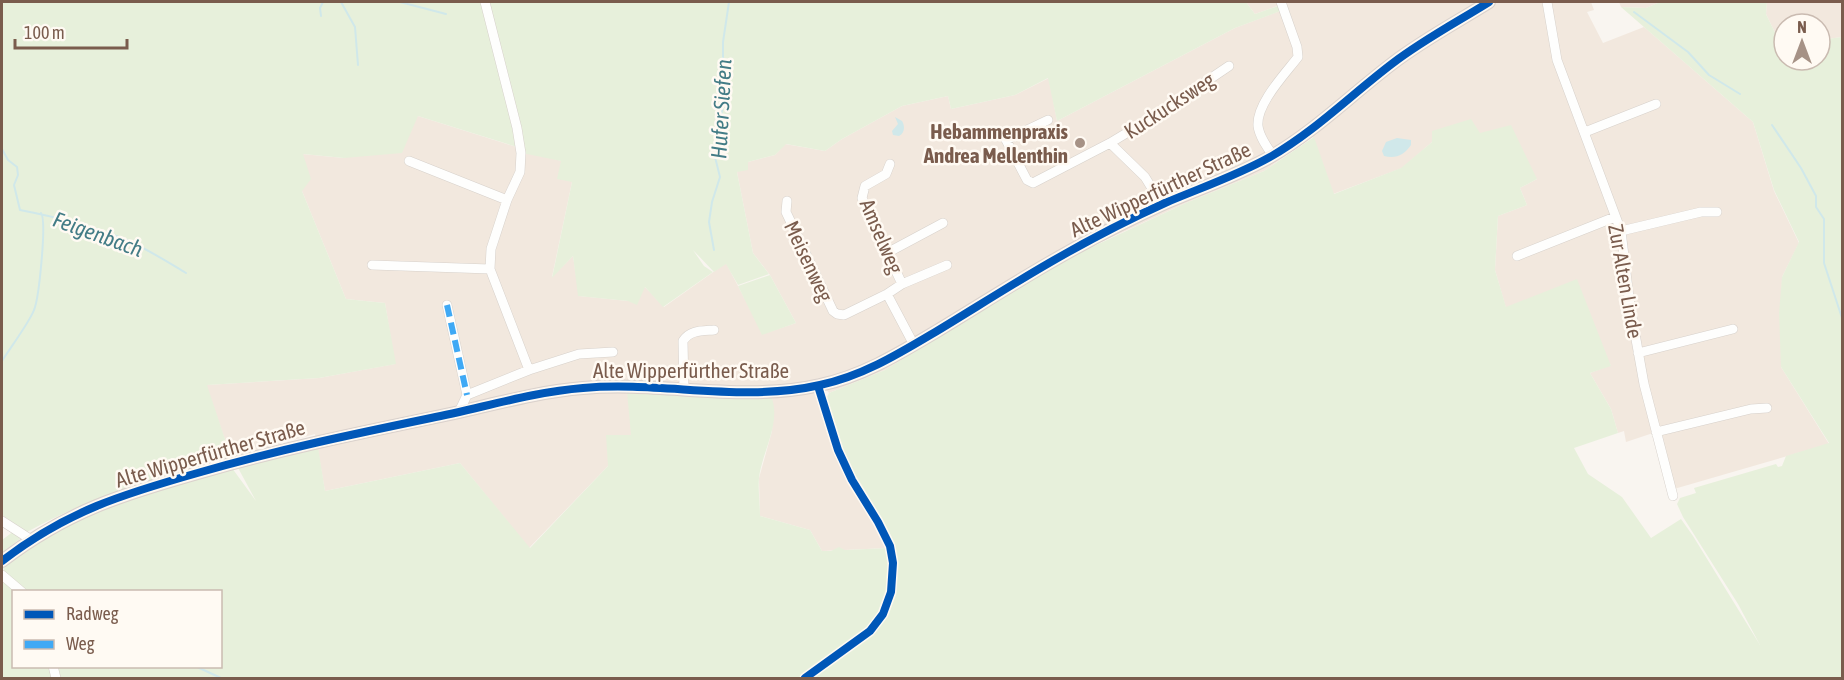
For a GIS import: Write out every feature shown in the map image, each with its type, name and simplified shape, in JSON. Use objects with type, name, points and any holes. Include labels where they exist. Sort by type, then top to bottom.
[{"type":"main road","name":"Alte Wipperfürther Straße","points":[[2,561],[30,539],[58,523],[124,494],[234,462],[349,434],[523,397],[584,387],[625,386],[756,392],[818,386],[855,375],[914,345],[1050,262],[1111,229],[1238,173],[1273,155],[1395,61],[1489,2]]},
{"type":"street","points":[[485,2],[517,128],[521,153],[520,172],[507,200],[491,249],[490,269],[529,370]]},
{"type":"street","points":[[1273,155],[1258,129],[1258,116],[1265,102],[1298,57],[1297,47],[1281,2]]},
{"type":"street","name":"Zur Alten Linde","points":[[1547,2],[1557,60],[1621,231],[1638,353],[1673,496]]},
{"type":"street","name":"Kuckucksweg","points":[[1048,120],[1006,140],[1027,180],[1034,183],[1110,144],[1229,66]]},
{"type":"street","points":[[1585,132],[1656,104]]},
{"type":"street","points":[[1110,144],[1145,177],[1162,205]]},
{"type":"street","points":[[409,161],[507,200]]},
{"type":"street","name":"Amselweg","points":[[890,165],[886,174],[865,186],[862,198],[902,284]]},
{"type":"street","name":"Meisenweg","points":[[787,201],[786,212],[833,311],[844,315],[887,294]]},
{"type":"street","points":[[1621,231],[1701,212],[1717,212]]},
{"type":"street","points":[[1517,256],[1615,217]]},
{"type":"street","points":[[887,253],[943,223]]},
{"type":"street","points":[[372,265],[490,269]]},
{"type":"street","name":"Amselweg","points":[[887,294],[902,284],[947,265]]},
{"type":"street","points":[[887,294],[914,345]]},
{"type":"street","points":[[447,305],[467,395],[459,412]]},
{"type":"street","points":[[1638,353],[1733,329]]},
{"type":"street","points":[[684,390],[683,341],[693,332],[714,330]]},
{"type":"street","points":[[467,395],[529,370],[579,354],[613,352]]},
{"type":"street","points":[[805,678],[870,631],[883,614],[891,592],[893,563],[879,522],[852,480],[838,450],[818,386]]},
{"type":"street","points":[[1656,432],[1751,409],[1767,408]]},
{"type":"street","points":[[2,521],[30,539]]},
{"type":"street","points":[[2,575],[21,590]]},
{"type":"shaded area","points":[[1246,2],[1591,2],[1594,10],[1587,12],[1603,43],[1644,27],[1753,122],[1774,191],[1799,243],[1782,277],[1781,367],[1829,444],[1674,489],[1653,433],[1626,442],[1624,431],[1618,433],[1611,409],[1590,373],[1611,365],[1506,308],[1495,270],[1498,216],[1527,205],[1520,188],[1537,179],[1480,133],[1432,142],[1402,168],[1333,194],[1313,137],[1264,171],[1186,203],[1097,244],[885,370],[829,393],[817,378],[815,388],[888,548],[822,551],[810,530],[760,516],[759,478],[772,431],[773,402],[631,435],[608,466],[529,548],[460,463],[325,491],[315,434],[231,457],[206,385],[319,378],[395,364],[385,303],[346,299],[302,191],[302,154],[344,158],[418,116],[561,161],[572,182],[552,277],[573,256],[579,296],[628,301],[645,287],[664,307],[726,263],[763,334],[796,323],[770,275],[753,253],[737,172],[748,162],[775,155],[785,144],[825,151],[902,106],[948,96],[951,109],[1015,95],[1049,78],[1057,121],[1235,28],[1285,9],[1283,4],[1255,14]]},
{"type":"shaded area","points":[[1619,2],[1660,2],[1646,8],[1621,7]]},
{"type":"shaded area","points":[[1767,2],[1842,2],[1842,37],[1832,38],[1832,12],[1772,12],[1772,26],[1766,14]]},
{"type":"green space","points":[[2,2],[485,2],[520,148],[418,116],[402,153],[344,158],[303,154],[311,179],[302,191],[346,299],[385,303],[396,364],[319,378],[207,385],[231,457],[152,480],[102,498],[27,532],[2,515]]},
{"type":"green space","points":[[487,2],[1246,2],[1255,14],[1281,5],[1283,10],[1235,28],[1057,121],[1048,78],[1015,95],[951,109],[948,96],[902,106],[825,151],[786,144],[775,155],[748,162],[748,170],[737,172],[753,253],[769,274],[738,285],[726,264],[714,272],[693,250],[704,266],[713,272],[663,307],[645,287],[637,305],[628,301],[578,296],[573,256],[552,278],[572,182],[557,179],[561,161],[522,153]]},
{"type":"green space","points":[[1660,2],[1767,2],[1766,14],[1772,26],[1772,72],[1832,72],[1832,38],[1842,37],[1842,678],[811,678],[873,632],[897,563],[840,450],[826,399],[829,393],[885,370],[1060,262],[1186,203],[1264,171],[1314,137],[1334,194],[1401,168],[1432,142],[1432,131],[1471,119],[1480,133],[1511,125],[1537,179],[1520,188],[1527,205],[1498,216],[1495,270],[1506,307],[1577,279],[1611,366],[1590,373],[1611,409],[1618,433],[1574,448],[1588,474],[1622,497],[1651,538],[1681,519],[1760,645],[1738,604],[1677,504],[1680,498],[1696,493],[1694,488],[1776,464],[1778,467],[1782,466],[1786,456],[1829,443],[1781,367],[1779,313],[1782,277],[1799,242],[1774,190],[1753,122],[1621,7],[1646,8]]},
{"type":"green space","points":[[770,275],[796,323],[762,335],[738,286]]},
{"type":"green space","points":[[627,391],[771,396],[774,406],[773,427],[759,478],[760,516],[810,530],[822,551],[831,551],[839,547],[845,550],[888,548],[890,573],[886,594],[879,611],[868,626],[839,652],[803,678],[59,678],[57,668],[222,668],[222,590],[24,590],[4,572],[3,565],[61,526],[127,498],[232,468],[256,501],[237,466],[318,447],[325,491],[460,463],[530,548],[608,466],[606,435],[631,435]]},
{"type":"green space","points":[[14,531],[21,538],[2,553],[2,540]]},
{"type":"green space","points":[[2,581],[16,590],[12,590],[12,668],[52,668],[55,678],[2,678]]},
{"type":"water","points":[[895,117],[904,125],[899,136],[893,135],[892,131],[898,124]]},
{"type":"water","points":[[1397,138],[1411,140],[1411,145],[1399,155],[1384,156],[1382,151],[1386,142]]},
{"type":"waterway","points":[[321,16],[320,8],[323,2]]},
{"type":"waterway","points":[[341,2],[355,27],[358,65]]},
{"type":"waterway","points":[[400,2],[446,14]]},
{"type":"waterway","name":"Hufer Siefen","points":[[714,250],[709,222],[712,202],[720,177],[714,153],[725,94],[723,42],[729,2]]},
{"type":"waterway","points":[[1634,12],[1688,52],[1709,75],[1740,94]]},
{"type":"waterway","points":[[1772,125],[1801,168],[1816,196],[1816,207],[1824,219],[1824,263],[1842,318]]},
{"type":"waterway","name":"Feigenbach","points":[[2,149],[8,160],[17,167],[18,175],[14,185],[20,210],[73,222],[111,234],[140,246],[186,273]]},
{"type":"waterway","name":"Feigenbach","points":[[2,361],[28,322],[36,303],[43,244],[41,213]]},
{"type":"waterway","points":[[199,668],[221,678]]},
{"type":"marked path","points":[[447,305],[467,395]]},
{"type":"cycle path","points":[[2,561],[50,529],[121,497],[230,464],[344,436],[564,390],[642,387],[761,392],[820,385],[851,376],[881,363],[1035,271],[1106,232],[1165,203],[1270,157],[1317,124],[1404,55],[1489,2]]},
{"type":"cycle path","points":[[805,678],[870,631],[883,614],[891,592],[893,563],[890,546],[852,480],[838,450],[818,386]]},
{"type":"place","name":"Hebammenpraxis Andrea Mellenthin","points":[[1080,143]]}]
